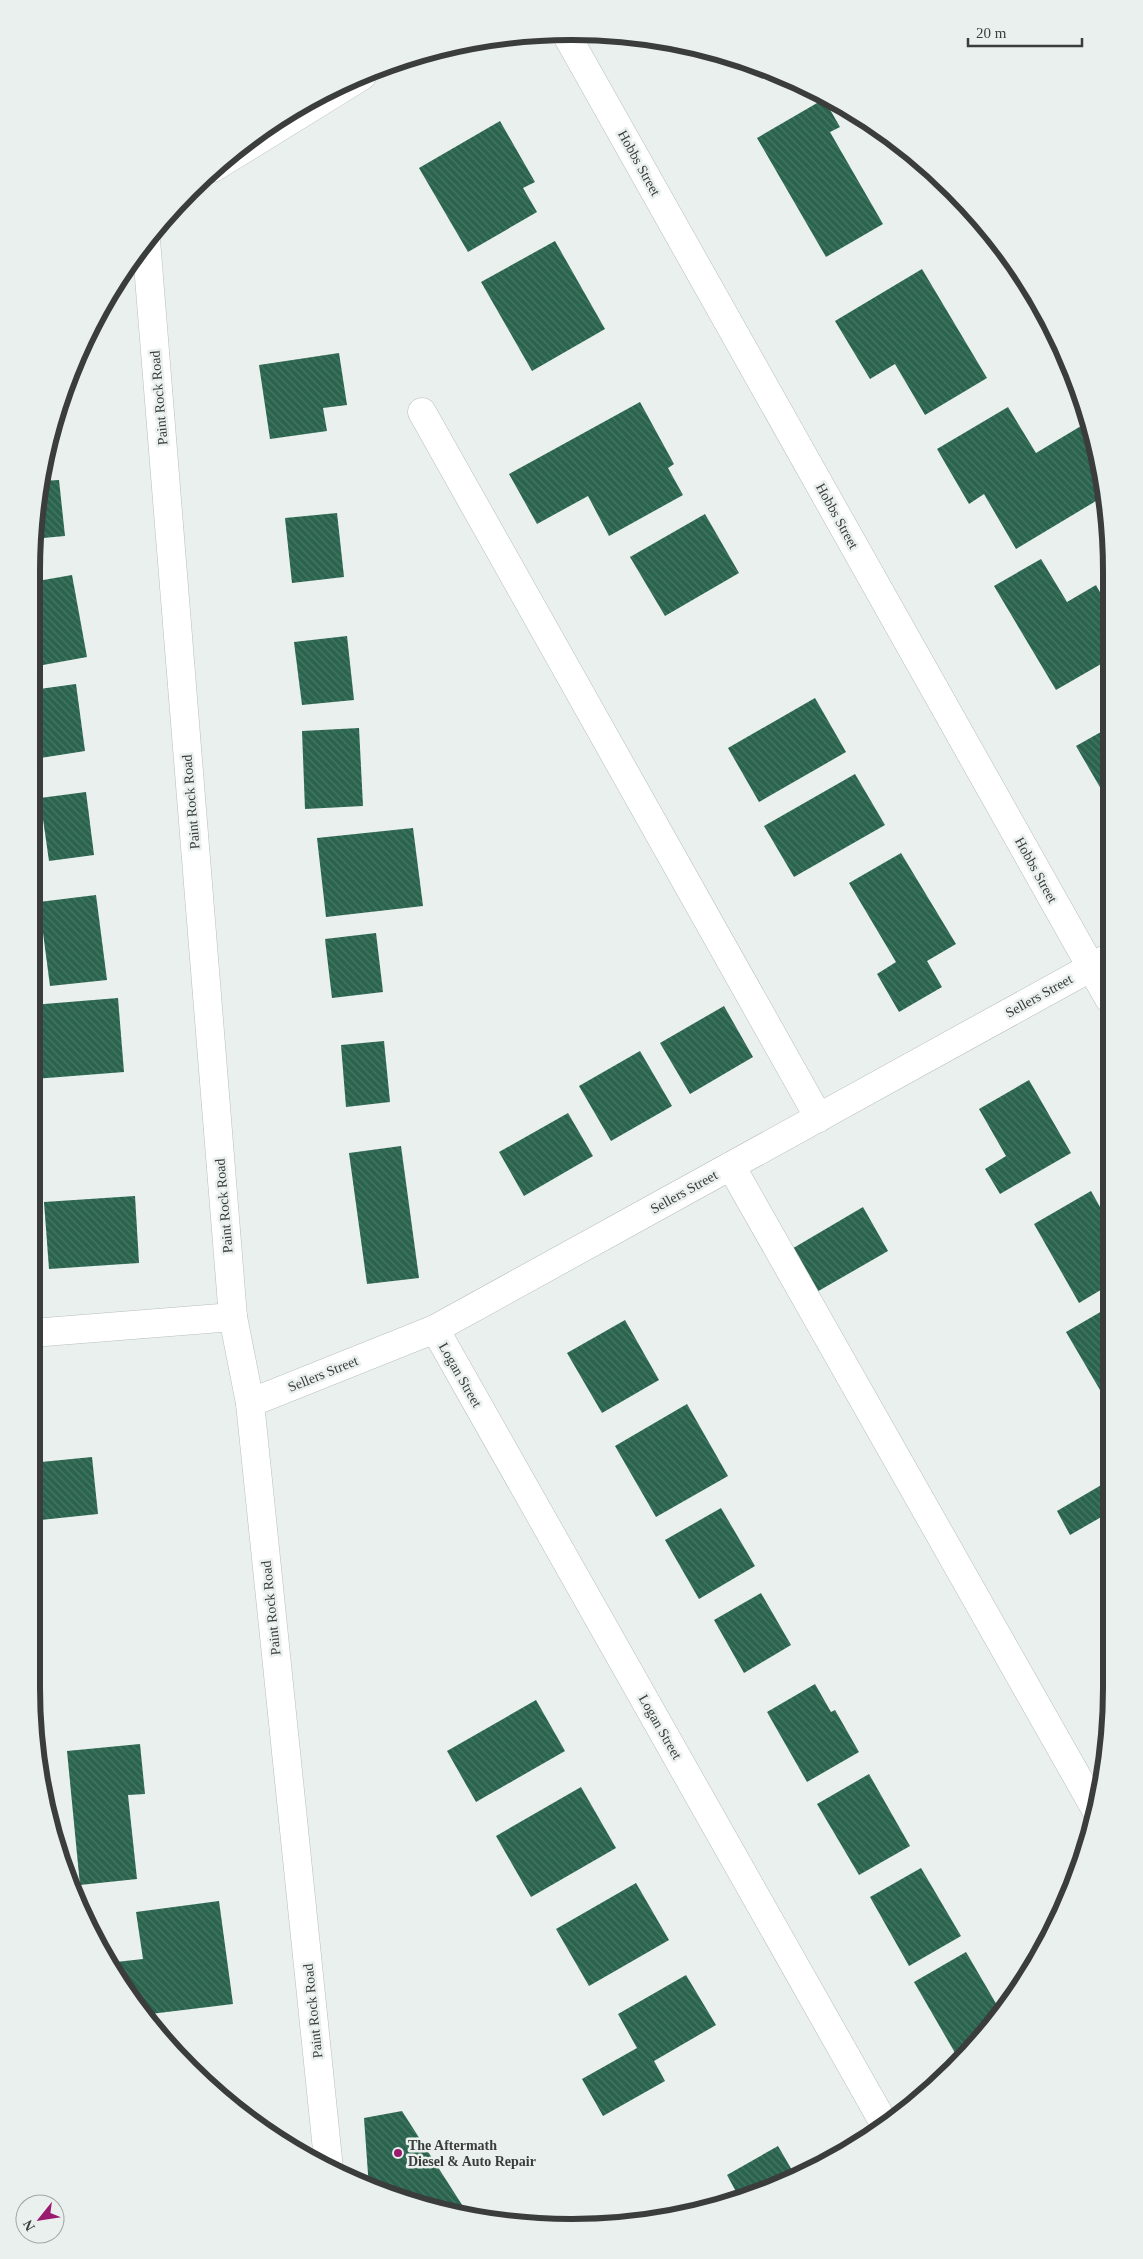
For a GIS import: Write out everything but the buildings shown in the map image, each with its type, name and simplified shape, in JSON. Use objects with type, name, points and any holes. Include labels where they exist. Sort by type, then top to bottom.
[{"type":"street","name":"Hobbs Street","points":[[569,40],[1100,963],[1103,976]]},
{"type":"street","name":"Paint Rock Road","points":[[147,252],[233,1317],[250,1404],[328,2160]]},
{"type":"street","points":[[422,412],[819,1118]]},
{"type":"street","name":"Sellers Street","points":[[250,1404],[435,1329],[1100,963]]},
{"type":"street","points":[[731,1166],[1091,1801]]},
{"type":"street","points":[[40,1331],[233,1317]]},
{"type":"street","name":"Logan Street","points":[[435,1329],[881,2119]]},
{"type":"place","name":"The Aftermath Diesel & Auto Repair","points":[[398,2153]]}]
